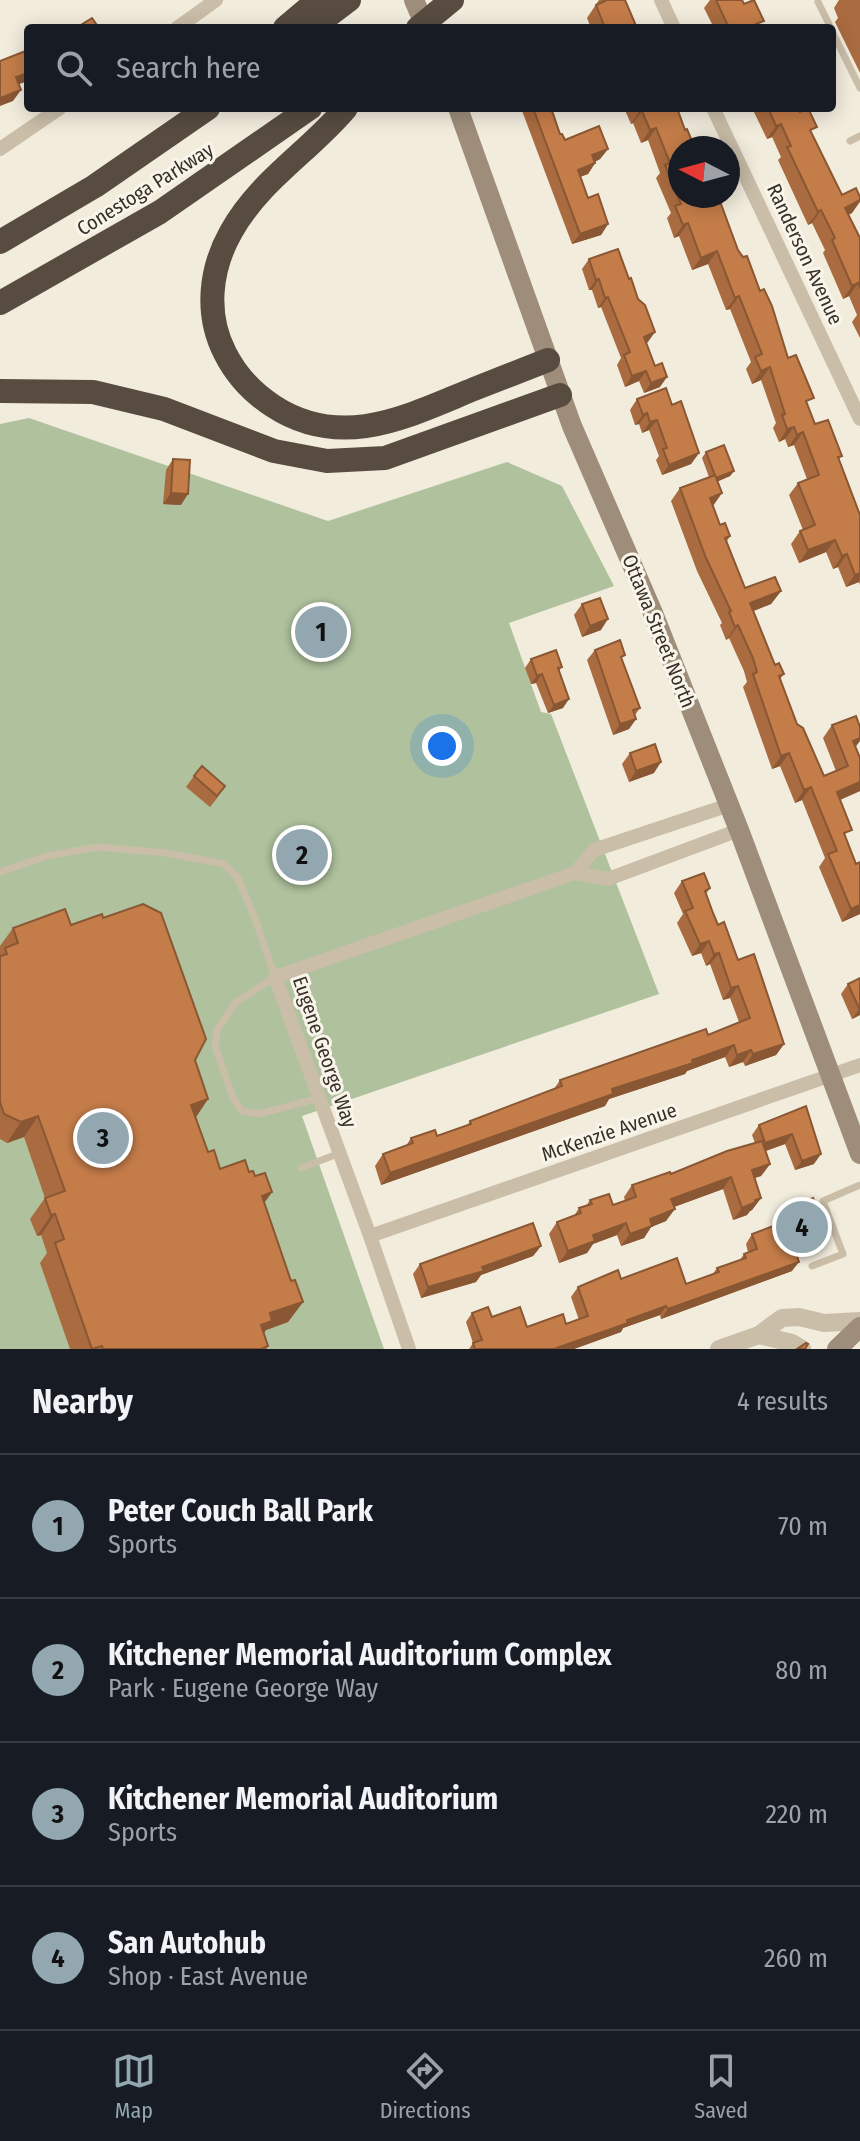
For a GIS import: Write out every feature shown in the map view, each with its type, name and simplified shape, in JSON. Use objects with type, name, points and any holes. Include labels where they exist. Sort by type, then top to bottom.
[{"type":"highway","points":[[290,24],[318,0]]},
{"type":"highway","points":[[317,24],[349,0]]},
{"type":"highway","points":[[423,24],[452,0]]},
{"type":"highway","name":"Conestoga Parkway","points":[[0,242],[95,186],[201,112]]},
{"type":"highway","name":"Conestoga Parkway","points":[[0,303],[160,212],[304,112]]},
{"type":"highway","points":[[342,112],[266,184],[232,229],[220,253],[212,288],[212,317],[220,344],[231,365],[257,395],[284,413],[313,424],[342,428],[402,419],[548,360]]},
{"type":"highway","points":[[0,391],[93,392],[164,409],[274,451],[327,461],[385,458],[560,395]]},
{"type":"main road","points":[[414,0],[424,24]]},
{"type":"main road","name":"Ottawa Street North","points":[[459,112],[560,395],[653,613],[739,830],[860,1154]]},
{"type":"main road","points":[[837,1349],[860,1327]]},
{"type":"street","points":[[183,24],[216,0]]},
{"type":"street","points":[[661,0],[672,24]]},
{"type":"street","points":[[0,149],[54,112]]},
{"type":"street","name":"Randerson Avenue","points":[[715,112],[860,419]]},
{"type":"street","name":"Eugene George Way","points":[[575,873],[594,850],[729,805]]},
{"type":"street","name":"Eugene George Way","points":[[409,1349],[275,977],[575,873],[608,879],[739,830]]},
{"type":"street","name":"McKenzie Avenue","points":[[370,1236],[860,1065]]},
{"type":"street","points":[[719,1349],[759,1335],[782,1318],[792,1316],[824,1323],[860,1321]]},
{"type":"street","points":[[759,1335],[792,1343],[802,1349]]},
{"type":"lane","points":[[818,2],[829,24]]},
{"type":"lane","points":[[836,39],[860,88]]},
{"type":"lane","points":[[850,141],[860,136]]},
{"type":"lane","points":[[0,872],[47,856],[98,847],[166,853],[224,864],[237,877],[275,977],[235,1003],[217,1030],[215,1046],[233,1098],[242,1111],[259,1114],[319,1098]]},
{"type":"lane","points":[[301,1168],[340,1153]]},
{"type":"lane","points":[[812,1266],[843,1254],[823,1201],[860,1185]]},
{"type":"green space","points":[[29,418],[328,521],[507,462],[562,486],[614,586],[509,623],[541,712],[551,714],[659,994],[302,1116],[384,1349],[0,1349],[0,424]]},
{"type":"building","points":[[625,0],[635,24],[603,24],[596,5],[605,1]]},
{"type":"building","points":[[716,0],[742,0],[744,4],[754,0],[764,21],[756,24],[727,24]]},
{"type":"building","points":[[92,18],[96,24],[82,24]]},
{"type":"building","points":[[24,52],[24,74],[16,77],[21,90],[0,98],[0,61]]},
{"type":"building","points":[[534,112],[552,112],[565,140],[599,126],[608,149],[592,155],[595,163],[578,170],[588,198],[598,194],[608,224],[580,234]]},
{"type":"building","points":[[642,112],[678,112],[690,136],[668,136],[668,158],[656,128],[650,130]]},
{"type":"building","points":[[770,112],[810,112],[817,127],[810,130],[842,195],[856,188],[860,200],[845,208],[860,238],[860,288],[858,283],[852,286],[832,240],[835,238],[821,210],[818,212],[787,147],[791,146],[781,124],[776,126]]},
{"type":"building","points":[[676,208],[722,208],[738,250],[743,257],[747,256],[760,291],[764,289],[788,358],[796,355],[814,398],[806,401],[815,424],[828,420],[842,456],[838,457],[860,515],[860,573],[855,575],[847,554],[842,556],[835,540],[808,550],[800,531],[815,525],[798,483],[819,475],[803,432],[797,435],[794,427],[787,429],[770,367],[761,371],[755,357],[762,354],[717,251],[701,258],[688,223],[683,225]]},
{"type":"building","points":[[618,249],[655,332],[644,337],[655,366],[662,363],[667,377],[651,383],[646,371],[632,376],[624,355],[630,352],[589,259]]},
{"type":"building","points":[[666,388],[672,405],[681,401],[699,453],[669,465],[663,449],[667,448],[657,420],[650,422],[647,413],[643,415],[637,399]]},
{"type":"building","points":[[724,445],[734,471],[716,478],[706,452]]},
{"type":"building","points":[[173,459],[190,460],[188,494],[171,493]]},
{"type":"building","points":[[715,475],[722,493],[710,498],[720,525],[725,523],[730,536],[725,538],[745,588],[775,577],[781,591],[750,603],[775,665],[779,663],[784,674],[779,676],[797,724],[803,728],[824,776],[848,766],[832,725],[856,716],[860,727],[860,738],[853,741],[860,758],[860,782],[837,792],[852,830],[844,833],[856,864],[860,862],[860,905],[851,909],[828,854],[837,851],[811,787],[804,790],[789,753],[781,756],[753,674],[757,672],[753,658],[738,625],[735,627],[680,488]]},
{"type":"building","points":[[600,598],[608,619],[590,626],[582,604]]},
{"type":"building","points":[[620,640],[625,655],[621,657],[640,708],[633,710],[636,719],[620,724],[595,650]]},
{"type":"building","points":[[556,650],[562,667],[558,668],[569,699],[554,705],[542,674],[537,676],[531,659]]},
{"type":"building","points":[[655,744],[661,762],[636,771],[630,753]]},
{"type":"building","points":[[202,766],[225,786],[217,796],[194,776]]},
{"type":"building","points":[[704,873],[710,888],[705,891],[713,913],[718,925],[724,922],[738,960],[754,954],[784,1044],[753,1054],[751,1050],[737,1055],[734,1045],[692,1060],[693,1063],[612,1089],[613,1094],[390,1173],[383,1154],[413,1143],[411,1138],[435,1130],[437,1136],[471,1124],[470,1121],[562,1086],[560,1080],[706,1029],[708,1035],[750,1018],[738,986],[731,988],[719,953],[714,954],[709,941],[700,944],[685,911],[693,908],[682,881]]},
{"type":"building","points":[[143,904],[161,913],[206,1039],[195,1060],[208,1099],[191,1105],[208,1152],[214,1150],[220,1169],[245,1160],[249,1172],[253,1171],[255,1176],[265,1173],[272,1192],[262,1196],[291,1281],[295,1280],[303,1302],[270,1313],[272,1321],[261,1325],[268,1346],[261,1349],[103,1349],[102,1346],[92,1349],[55,1243],[64,1239],[45,1198],[65,1191],[38,1116],[21,1122],[4,1114],[0,1102],[0,956],[7,954],[5,948],[18,943],[13,928],[65,909],[71,925]]},
{"type":"building","points":[[860,978],[860,1008],[859,1008],[848,984]]},
{"type":"building","points":[[806,1106],[821,1154],[802,1161],[792,1134],[765,1143],[759,1125]]},
{"type":"building","points":[[762,1141],[770,1164],[752,1170],[761,1198],[756,1202],[742,1208],[731,1177],[671,1199],[675,1209],[650,1219],[652,1226],[630,1234],[626,1223],[593,1235],[595,1241],[568,1251],[557,1222],[581,1213],[579,1208],[592,1204],[590,1200],[609,1194],[613,1205],[636,1197],[632,1185]]},
{"type":"building","points":[[813,1198],[825,1230],[792,1242],[799,1262],[668,1309],[666,1306],[554,1349],[475,1349],[473,1343],[482,1340],[472,1313],[488,1307],[492,1317],[520,1307],[527,1327],[563,1314],[566,1324],[588,1316],[578,1287],[618,1270],[621,1279],[677,1258],[686,1284],[746,1258],[744,1254],[757,1249],[752,1234],[797,1217],[793,1206]]},
{"type":"building","points":[[533,1223],[541,1246],[482,1267],[484,1271],[428,1287],[420,1264]]},
{"type":"place","name":"Peter Couch Ball Park","points":[[321,632]]},
{"type":"place","name":"Kitchener Memorial Auditorium Complex","points":[[302,855]]},
{"type":"place","name":"Kitchener Memorial Auditorium","points":[[103,1138]]},
{"type":"place","name":"San Autohub","points":[[802,1227]]}]
